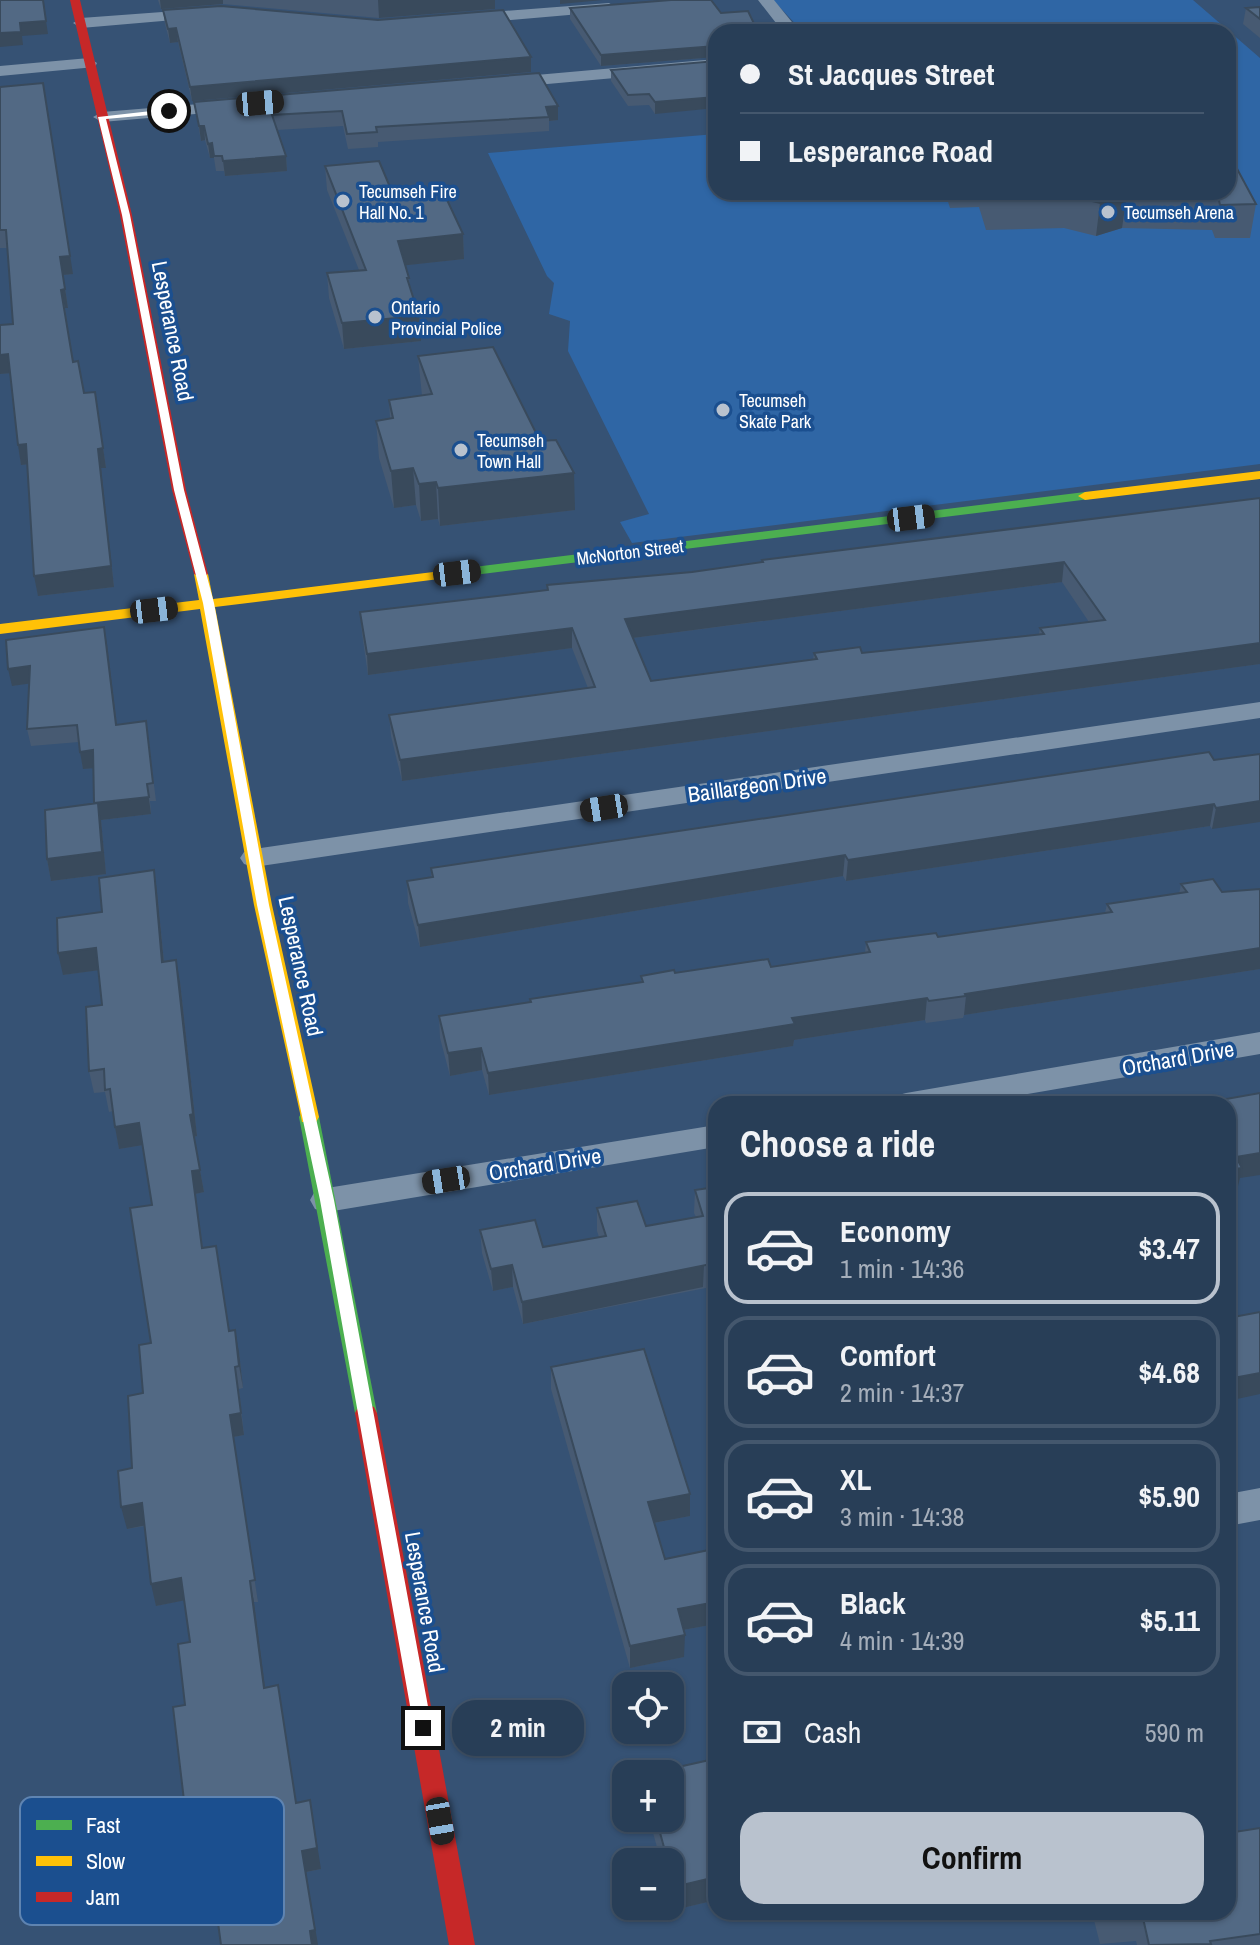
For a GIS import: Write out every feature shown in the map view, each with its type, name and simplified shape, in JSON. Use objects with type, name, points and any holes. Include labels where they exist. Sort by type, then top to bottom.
[{"type":"main road","name":"Lesperance Road","points":[[75,0],[129,228],[179,490],[209,603],[254,858],[327,1200],[462,1945]]},
{"type":"main road","name":"McNorton Street","points":[[0,629],[1260,475]]},
{"type":"street","points":[[766,0],[786,24]]},
{"type":"street","points":[[441,21],[625,6]]},
{"type":"street","points":[[81,23],[223,12]]},
{"type":"street","points":[[0,71],[89,63]]},
{"type":"street","points":[[482,84],[708,65]]},
{"type":"street","points":[[102,117],[248,105]]},
{"type":"street","name":"Baillargeon Drive","points":[[254,858],[1260,710]]},
{"type":"street","name":"Orchard Drive","points":[[958,1096],[1260,1043]]},
{"type":"street","name":"Orchard Drive","points":[[327,1200],[708,1137]]},
{"type":"street","points":[[1236,1508],[1260,1504]]},
{"type":"shaded area","points":[[773,0],[1193,0],[1221,24],[796,24]]},
{"type":"shaded area","points":[[1236,37],[1260,58],[1260,464],[632,543],[620,522],[649,514],[568,351],[570,321],[549,314],[554,283],[547,276],[488,153],[708,135],[708,200],[1236,200]]},
{"type":"building","points":[[0,0],[43,0],[46,21],[20,23],[21,32],[0,33]]},
{"type":"building","points":[[711,0],[721,13],[748,11],[754,24],[708,24],[708,47],[601,55],[570,8]]},
{"type":"building","points":[[221,6],[378,20],[503,10],[531,57],[190,87],[176,28],[168,29],[163,10]]},
{"type":"building","points":[[1260,7],[1260,19],[1246,8]]},
{"type":"building","points":[[708,62],[708,98],[655,102],[649,94],[628,95],[611,70]]},
{"type":"building","points":[[539,73],[558,106],[546,107],[549,117],[376,127],[377,132],[347,134],[342,111],[272,115],[286,156],[223,161],[222,156],[214,156],[204,126],[199,126],[194,102]]},
{"type":"building","points":[[43,83],[70,256],[60,257],[65,289],[61,290],[73,362],[78,361],[84,393],[95,392],[103,448],[98,449],[111,566],[34,576],[26,444],[18,445],[8,354],[0,355],[0,325],[13,324],[6,230],[0,230],[0,87]]},
{"type":"building","points":[[379,161],[392,192],[441,187],[463,234],[398,241],[419,316],[342,323],[327,273],[366,270],[325,166]]},
{"type":"building","points":[[1236,167],[1256,204],[1220,205],[1219,200],[1236,200]]},
{"type":"building","name":"Tecumseh Town Hall","points":[[493,347],[540,441],[556,440],[574,473],[438,488],[436,482],[419,484],[413,468],[391,471],[376,421],[393,418],[389,400],[432,394],[418,356]]},
{"type":"building","points":[[1260,498],[1260,643],[400,760],[389,715],[595,687],[572,628],[367,654],[360,612],[548,590],[547,585],[692,572],[762,560]],"holes":[[[1064,562],[1105,620],[1040,628],[1044,634],[862,653],[860,647],[814,653],[817,659],[651,681],[625,619]]]},
{"type":"building","points":[[104,627],[116,725],[146,721],[153,783],[147,784],[149,797],[94,803],[93,750],[80,752],[77,725],[27,729],[30,666],[8,669],[6,640]]},
{"type":"building","points":[[1209,752],[1214,760],[1260,754],[1260,801],[1216,808],[1214,804],[848,860],[845,855],[418,925],[407,881],[433,877],[431,868]]},
{"type":"building","points":[[98,803],[102,852],[47,859],[45,810]]},
{"type":"building","points":[[154,870],[162,962],[176,960],[193,1114],[190,1115],[200,1170],[192,1171],[202,1248],[216,1246],[229,1331],[235,1330],[239,1366],[235,1367],[241,1413],[230,1415],[255,1580],[250,1581],[264,1688],[278,1685],[296,1803],[310,1800],[317,1848],[302,1851],[315,1930],[310,1931],[312,1945],[221,1945],[218,1925],[284,1925],[284,1797],[184,1797],[173,1707],[185,1705],[178,1644],[190,1642],[181,1578],[151,1584],[142,1503],[121,1507],[118,1471],[132,1468],[128,1396],[143,1393],[139,1345],[151,1343],[130,1208],[152,1205],[139,1123],[115,1127],[110,1089],[105,1090],[104,1069],[89,1071],[86,1007],[102,1005],[96,948],[58,953],[57,918],[102,912],[99,878]]},
{"type":"building","points":[[1213,879],[1222,892],[1260,889],[1260,948],[966,996],[929,1001],[927,998],[792,1018],[795,1024],[488,1073],[481,1048],[448,1053],[439,1016],[643,982],[641,976],[674,970],[675,973],[768,959],[771,967],[870,952],[866,942],[936,933],[938,937],[1112,912],[1107,904],[1187,892],[1181,884]]},
{"type":"building","points":[[1260,1093],[1260,1153],[1236,1157],[1236,1097]]},
{"type":"building","points":[[708,1188],[708,1265],[522,1302],[512,1265],[491,1269],[480,1230],[535,1220],[543,1247],[606,1236],[597,1208],[637,1201],[646,1226],[703,1216],[695,1190]]},
{"type":"building","points":[[1260,1312],[1260,1373],[1236,1378],[1236,1316]]},
{"type":"building","points":[[644,1349],[690,1494],[648,1502],[665,1559],[708,1550],[708,1603],[678,1609],[685,1635],[630,1646],[551,1367]]},
{"type":"building","points":[[708,1760],[708,1879],[684,1885],[684,1848],[664,1848],[660,1832],[684,1832],[684,1766]]},
{"type":"building","points":[[1260,1828],[1260,1934],[1210,1941],[1211,1944],[1149,1945],[1143,1920],[1236,1920],[1236,1832]]},
{"type":"traffic: fast","points":[[474,571],[1085,496]]},
{"type":"traffic: fast","points":[[309,1117],[366,1413]]},
{"type":"traffic: slow","points":[[1085,496],[1260,475]]},
{"type":"traffic: slow","points":[[0,629],[474,571]]},
{"type":"traffic: slow","points":[[201,574],[263,905],[309,1117]]},
{"type":"traffic: jam","points":[[75,0],[126,215],[179,490],[201,574]]},
{"type":"traffic: jam","points":[[366,1413],[462,1945]]},
{"type":"place","name":"Tecumseh Fire Hall No. 1","points":[[343,201]]},
{"type":"place","name":"Tecumseh Arena","points":[[1108,212]]},
{"type":"place","name":"Ontario Provincial Police","points":[[375,317]]},
{"type":"place","name":"Tecumseh Skate Park","points":[[723,410]]},
{"type":"place","name":"Tecumseh Town Hall","points":[[461,450]]},
{"type":"route","points":[[169,111],[102,117],[126,215],[179,490],[209,603],[263,905],[327,1200],[423,1728]]}]
